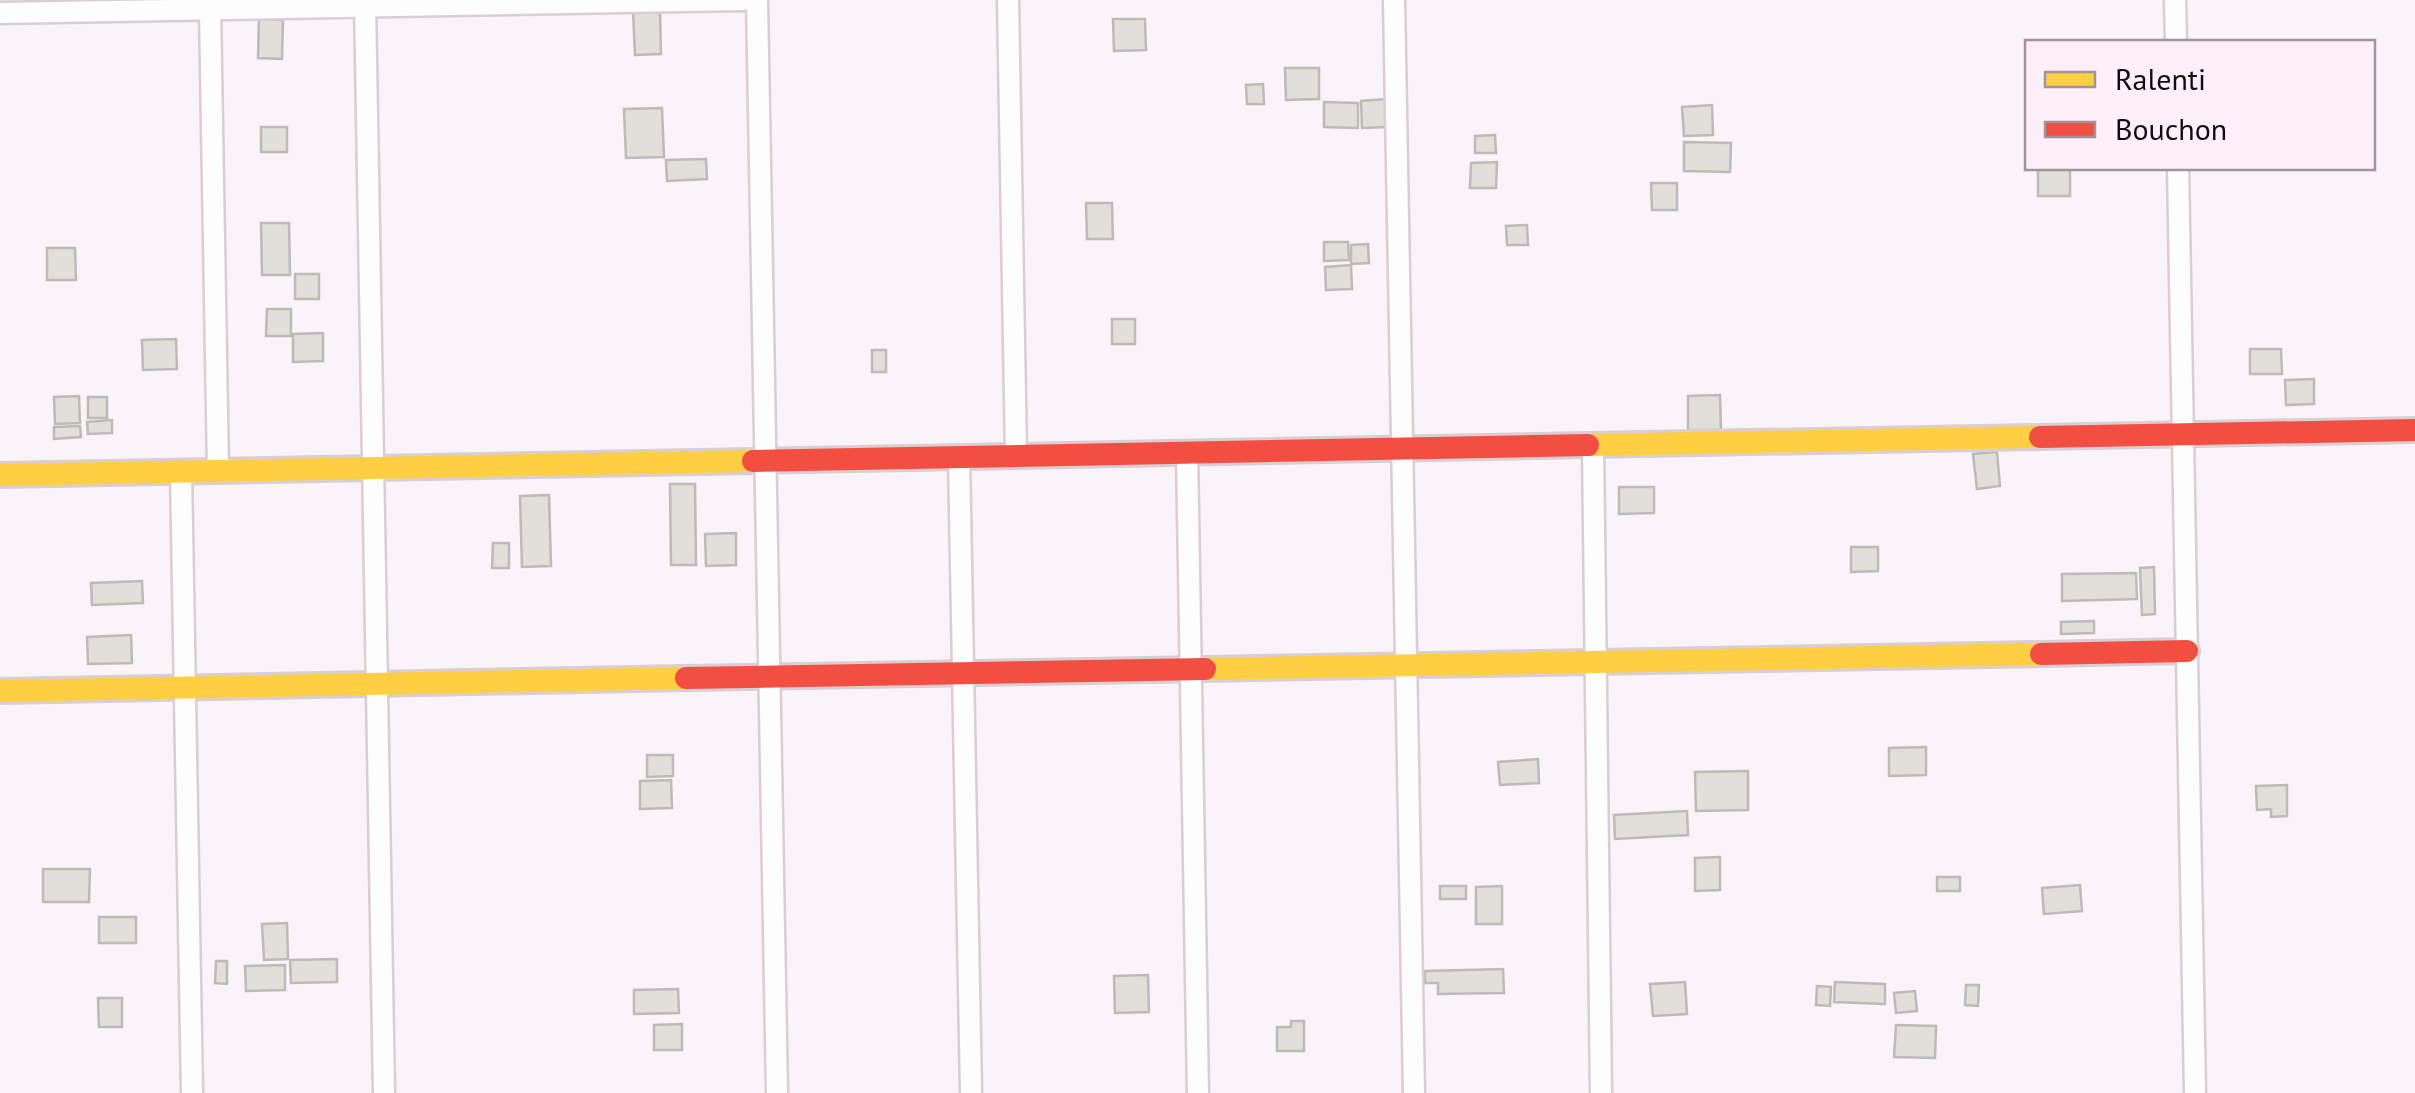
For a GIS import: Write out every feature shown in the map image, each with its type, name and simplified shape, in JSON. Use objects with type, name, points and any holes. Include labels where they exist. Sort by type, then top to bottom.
[{"type":"street","points":[[0,14],[365,4],[743,0]]},
{"type":"street","points":[[757,0],[777,1093]]},
{"type":"street","points":[[1008,0],[1016,456]]},
{"type":"street","points":[[1394,0],[1414,1093]]},
{"type":"street","points":[[2175,0],[2176,40]]},
{"type":"street","points":[[365,4],[384,1093]]},
{"type":"street","points":[[210,10],[218,470]]},
{"type":"street","points":[[2178,170],[2195,1093]]},
{"type":"street","points":[[0,474],[2415,430]]},
{"type":"street","points":[[1593,446],[1600,1093]]},
{"type":"street","points":[[1187,453],[1198,1093]]},
{"type":"street","points":[[960,457],[971,1093]]},
{"type":"street","points":[[181,472],[192,1093]]},
{"type":"street","points":[[0,691],[2187,651]]},
{"type":"building","points":[[660,11],[661,54],[635,55],[633,12]]},
{"type":"building","points":[[259,19],[283,20],[282,59],[258,58]]},
{"type":"building","points":[[1113,19],[1145,19],[1146,50],[1114,51]]},
{"type":"building","points":[[1285,68],[1319,68],[1319,99],[1286,100]]},
{"type":"building","points":[[1263,84],[1264,104],[1247,104],[1246,85]]},
{"type":"building","points":[[1385,99],[1387,127],[1362,128],[1361,101]]},
{"type":"building","points":[[1324,102],[1358,103],[1358,128],[1324,127]]},
{"type":"building","points":[[1712,105],[1713,135],[1684,136],[1682,107]]},
{"type":"building","points":[[662,108],[664,157],[626,158],[624,109]]},
{"type":"building","points":[[261,127],[287,127],[287,152],[261,152]]},
{"type":"building","points":[[1495,135],[1496,153],[1475,153],[1475,136]]},
{"type":"building","points":[[1684,142],[1731,143],[1730,172],[1684,171]]},
{"type":"building","points":[[706,159],[707,179],[667,181],[666,160]]},
{"type":"building","points":[[1497,162],[1496,188],[1470,188],[1471,163]]},
{"type":"building","points":[[2038,170],[2070,170],[2070,196],[2038,196]]},
{"type":"building","points":[[1651,183],[1677,183],[1677,210],[1652,210]]},
{"type":"building","points":[[1086,203],[1112,203],[1113,239],[1087,239]]},
{"type":"building","points":[[261,223],[289,223],[290,275],[262,275]]},
{"type":"building","points":[[1527,225],[1528,245],[1507,245],[1506,226]]},
{"type":"building","points":[[1324,242],[1348,242],[1349,260],[1324,261]]},
{"type":"building","points":[[1368,244],[1369,263],[1351,264],[1351,245]]},
{"type":"building","points":[[47,248],[75,248],[76,280],[47,280]]},
{"type":"building","points":[[1351,265],[1352,289],[1326,290],[1325,267]]},
{"type":"building","points":[[295,274],[319,274],[319,299],[295,299]]},
{"type":"building","points":[[267,309],[291,309],[291,336],[266,336]]},
{"type":"building","points":[[1112,319],[1135,319],[1135,344],[1112,344]]},
{"type":"building","points":[[323,333],[323,361],[293,362],[293,334]]},
{"type":"building","points":[[176,339],[177,369],[143,370],[142,340]]},
{"type":"building","points":[[2250,349],[2281,349],[2282,374],[2250,374]]},
{"type":"building","points":[[872,350],[886,350],[886,372],[872,372]]},
{"type":"building","points":[[2314,379],[2314,404],[2286,405],[2285,380]]},
{"type":"building","points":[[1720,395],[1721,430],[1688,430],[1688,396]]},
{"type":"building","points":[[79,396],[80,423],[55,424],[54,397]]},
{"type":"building","points":[[88,397],[107,397],[107,418],[88,418]]},
{"type":"building","points":[[112,420],[112,433],[88,434],[87,422]]},
{"type":"building","points":[[80,426],[81,437],[54,439],[54,427]]},
{"type":"building","points":[[1997,452],[2000,486],[1977,489],[1973,454]]},
{"type":"building","points":[[670,484],[695,484],[696,565],[671,565]]},
{"type":"building","points":[[1619,487],[1654,487],[1654,513],[1619,514]]},
{"type":"building","points":[[549,495],[551,566],[522,567],[520,496]]},
{"type":"building","points":[[736,533],[736,565],[706,566],[705,534]]},
{"type":"building","points":[[493,543],[509,543],[509,568],[492,568]]},
{"type":"building","points":[[1851,547],[1878,547],[1878,571],[1851,572]]},
{"type":"building","points":[[2154,567],[2155,614],[2142,615],[2140,568]]},
{"type":"building","points":[[2136,573],[2137,599],[2062,601],[2062,574]]},
{"type":"building","points":[[142,581],[143,603],[92,605],[91,583]]},
{"type":"building","points":[[2094,621],[2094,633],[2061,634],[2061,622]]},
{"type":"building","points":[[131,635],[132,663],[88,664],[87,637]]},
{"type":"building","points":[[1926,747],[1926,775],[1889,776],[1889,748]]},
{"type":"building","points":[[647,755],[673,755],[673,776],[647,777]]},
{"type":"building","points":[[1538,759],[1539,783],[1500,785],[1498,762]]},
{"type":"building","points":[[1748,771],[1748,810],[1696,811],[1695,772]]},
{"type":"building","points":[[671,780],[672,808],[640,809],[640,781]]},
{"type":"building","points":[[2287,785],[2287,816],[2271,817],[2271,809],[2257,810],[2256,786]]},
{"type":"building","points":[[1687,811],[1688,835],[1615,839],[1614,815]]},
{"type":"building","points":[[1720,857],[1720,890],[1695,891],[1695,858]]},
{"type":"building","points":[[43,869],[90,869],[89,902],[43,902]]},
{"type":"building","points":[[1937,877],[1960,877],[1960,891],[1937,891]]},
{"type":"building","points":[[2080,885],[2082,911],[2044,914],[2042,888]]},
{"type":"building","points":[[1440,886],[1466,886],[1466,899],[1440,899]]},
{"type":"building","points":[[1502,886],[1502,924],[1476,924],[1476,887]]},
{"type":"building","points":[[99,917],[136,917],[136,943],[99,943]]},
{"type":"building","points":[[287,923],[288,959],[264,960],[262,924]]},
{"type":"building","points":[[337,959],[337,982],[291,983],[290,960]]},
{"type":"building","points":[[216,961],[227,961],[227,984],[215,983]]},
{"type":"building","points":[[285,965],[285,990],[246,991],[245,966]]},
{"type":"building","points":[[1503,969],[1504,993],[1438,994],[1438,983],[1425,983],[1425,971]]},
{"type":"building","points":[[1148,975],[1149,1012],[1115,1013],[1114,976]]},
{"type":"building","points":[[1685,982],[1687,1014],[1653,1016],[1650,984]]},
{"type":"building","points":[[1835,982],[1885,984],[1885,1004],[1834,1002]]},
{"type":"building","points":[[1966,985],[1979,985],[1978,1006],[1965,1005]]},
{"type":"building","points":[[1817,986],[1831,987],[1830,1006],[1816,1005]]},
{"type":"building","points":[[678,989],[679,1013],[634,1014],[634,990]]},
{"type":"building","points":[[1915,991],[1917,1011],[1896,1013],[1894,993]]},
{"type":"building","points":[[98,998],[122,998],[122,1027],[99,1027]]},
{"type":"building","points":[[1291,1021],[1304,1021],[1304,1051],[1277,1051],[1277,1027],[1291,1027]]},
{"type":"building","points":[[682,1024],[682,1050],[654,1050],[654,1025]]},
{"type":"building","points":[[1896,1025],[1936,1026],[1935,1058],[1894,1057]]},
{"type":"traffic: slow","points":[[1588,445],[2040,437]]},
{"type":"traffic: slow","points":[[0,475],[753,461]]},
{"type":"traffic: slow","points":[[1205,669],[2041,654]]},
{"type":"traffic: slow","points":[[0,691],[686,678]]},
{"type":"traffic: jam","points":[[2040,437],[2415,430]]},
{"type":"traffic: jam","points":[[753,461],[1588,445]]},
{"type":"traffic: jam","points":[[2041,654],[2187,651]]},
{"type":"traffic: jam","points":[[686,678],[1205,669]]}]
